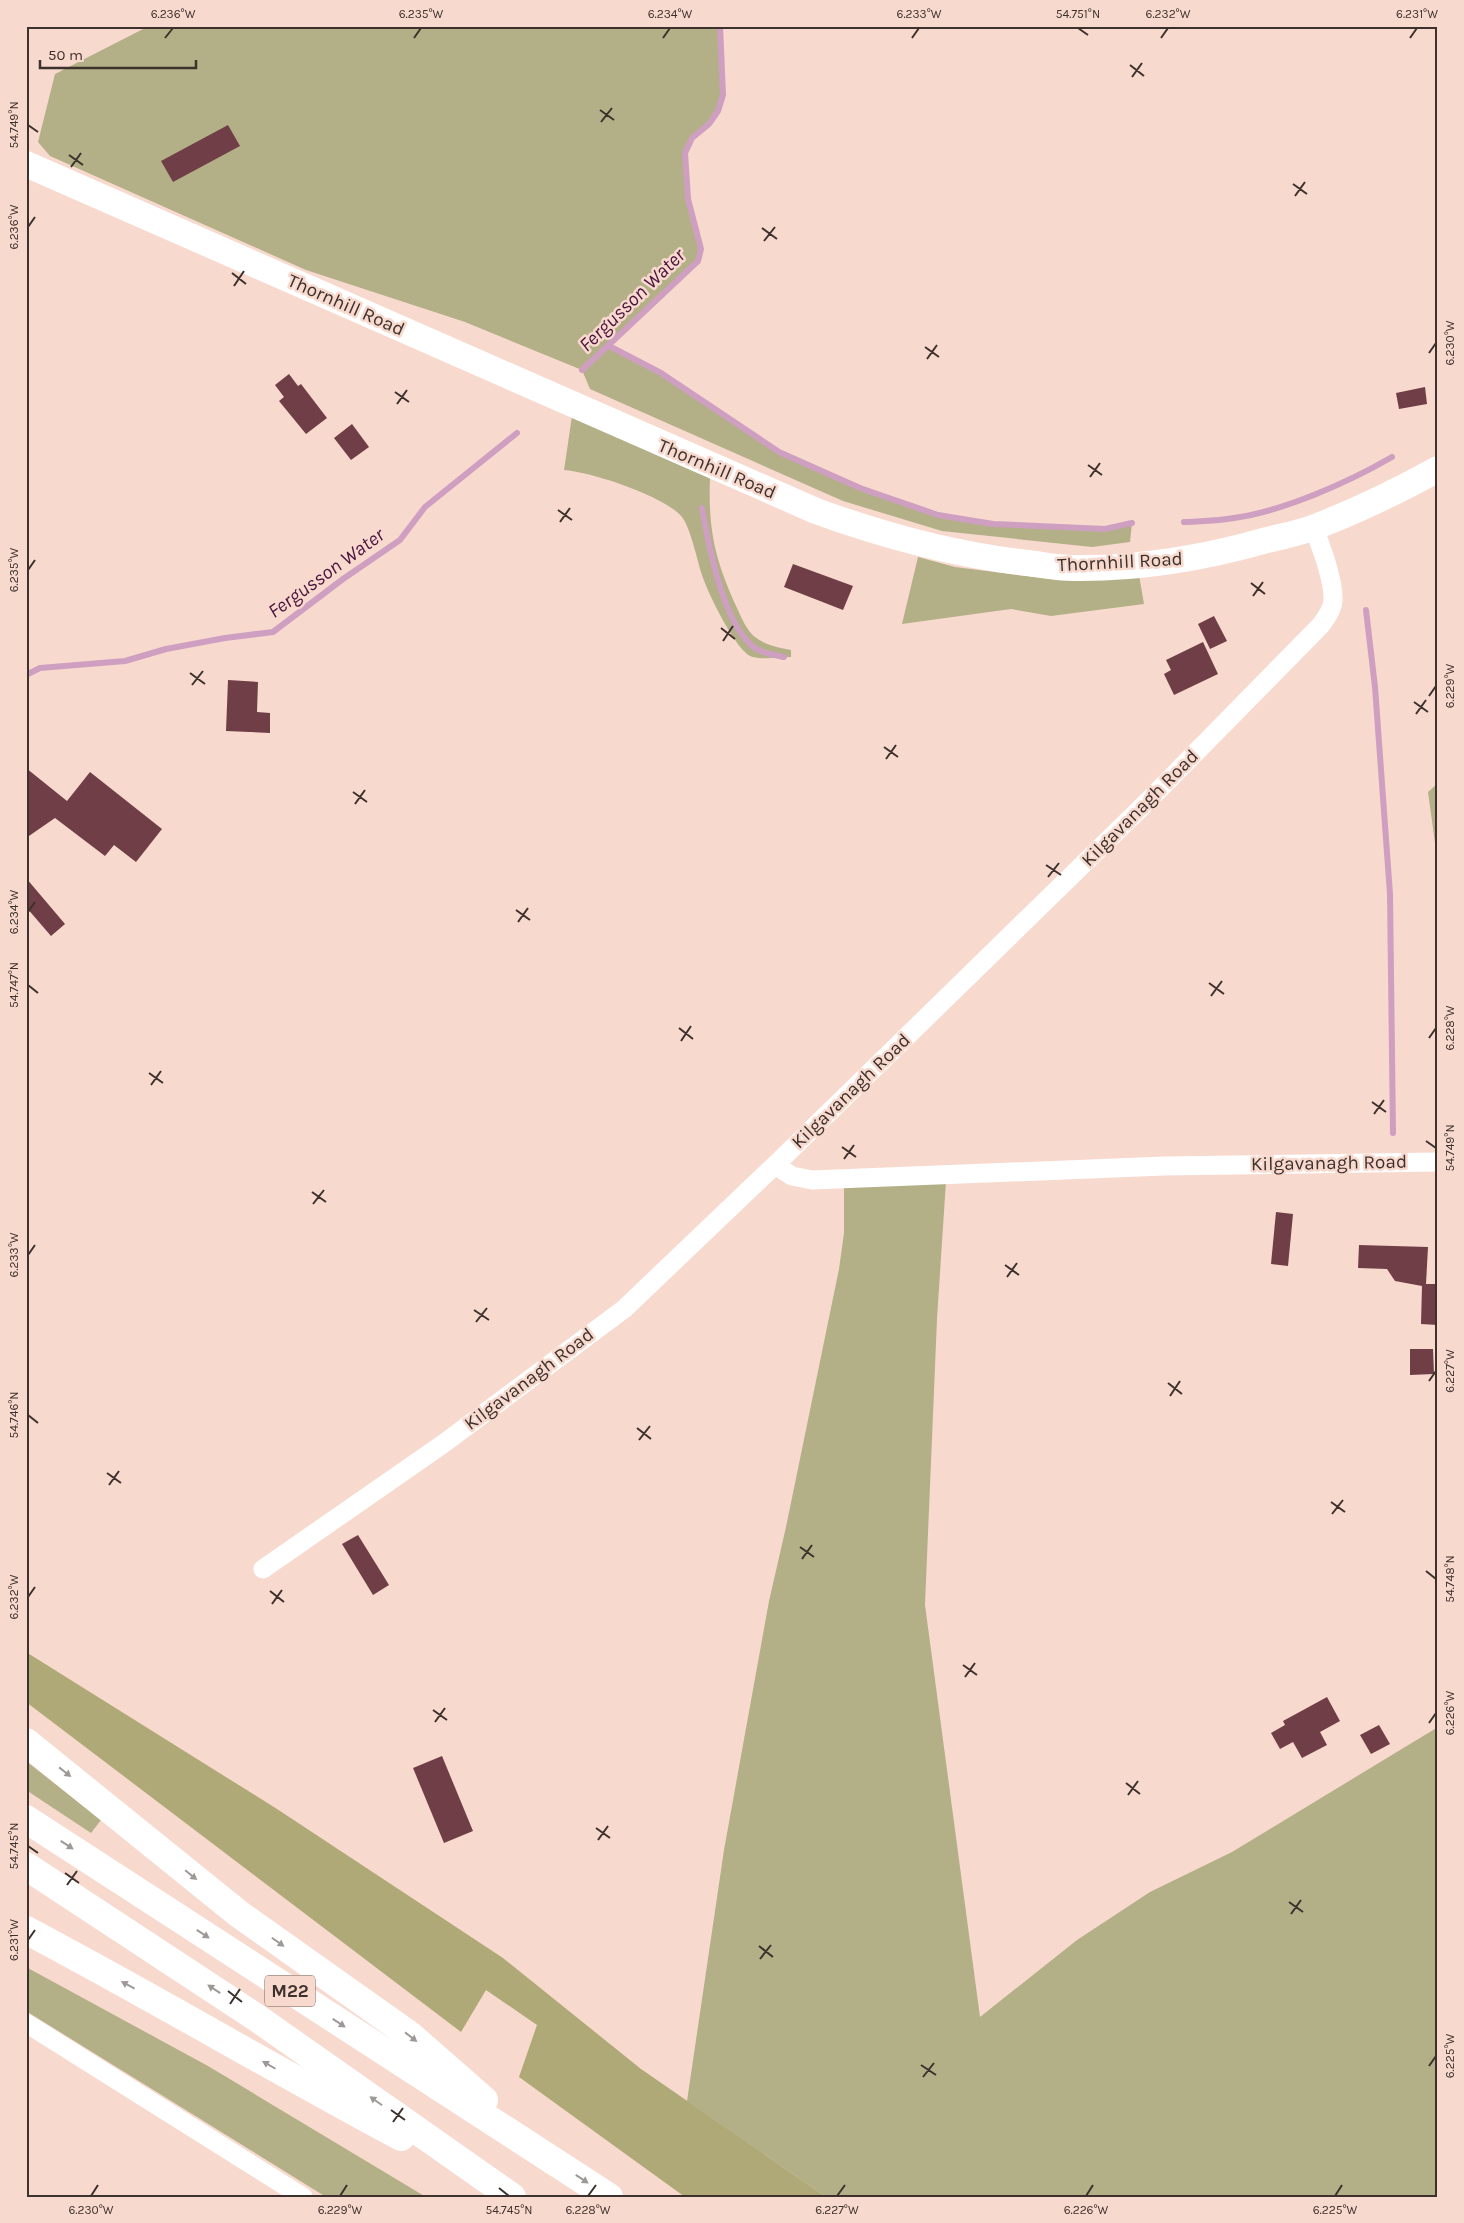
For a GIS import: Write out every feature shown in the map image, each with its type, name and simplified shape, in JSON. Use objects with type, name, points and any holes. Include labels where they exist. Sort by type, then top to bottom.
[{"type":"highway","points":[[26,1742],[239,1914],[411,2036],[555,2162],[609,2197]]},
{"type":"highway","name":"M22","points":[[26,1819],[555,2162]]},
{"type":"highway","name":"M22","points":[[26,1866],[258,2018],[507,2193]]},
{"type":"highway","points":[[26,1930],[194,2020],[312,2089],[507,2193]]},
{"type":"street","name":"Thornhill Road","points":[[26,164],[647,439],[816,511],[877,533],[929,547],[990,559],[1073,568],[1158,563],[1189,559],[1314,528],[1382,498],[1438,469]]},
{"type":"street","name":"Kilgavanagh Road","points":[[263,1569],[443,1444],[624,1309],[776,1165],[1148,801],[1328,615],[1333,602],[1331,584],[1314,528]]},
{"type":"street","name":"Kilgavanagh Road","points":[[776,1165],[792,1176],[812,1180],[1202,1165],[1438,1162]]},
{"type":"street","points":[[26,2023],[303,2197]]},
{"type":"shaded area","points":[[149,26],[720,26],[724,77],[720,102],[709,123],[688,143],[684,157],[688,201],[698,238],[698,261],[609,346],[661,373],[779,452],[860,488],[938,515],[993,524],[1105,529],[1132,523],[1130,542],[1092,547],[942,531],[843,501],[590,389],[582,370],[465,322],[306,270],[50,156],[38,142],[55,74]]},
{"type":"shaded area","points":[[572,416],[710,478],[710,514],[714,544],[729,591],[747,628],[752,634],[772,646],[791,650],[791,657],[753,657],[746,653],[739,645],[723,621],[710,594],[685,522],[673,509],[627,486],[591,475],[564,470]]},
{"type":"shaded area","points":[[918,557],[955,567],[1050,579],[1139,575],[1144,604],[1051,616],[1011,609],[902,624]]},
{"type":"shaded area","points":[[1438,783],[1438,865],[1428,792]]},
{"type":"shaded area","points":[[946,1181],[937,1319],[925,1605],[980,2017],[1077,1940],[1150,1892],[1232,1852],[1438,1727],[1438,2197],[826,2197],[687,2101],[724,1850],[769,1601],[839,1269],[844,1233],[844,1187]]},
{"type":"shaded area","points":[[26,1652],[277,1809],[503,1958],[641,2069],[826,2197],[685,2197],[519,2077],[537,2025],[486,1990],[461,2032],[26,1702]]},
{"type":"shaded area","points":[[26,1761],[101,1820],[91,1833],[26,1790]]},
{"type":"shaded area","points":[[26,1967],[208,2066],[426,2197],[326,2197],[26,2011]]},
{"type":"building","points":[[228,125],[240,146],[173,182],[161,161]]},
{"type":"building","points":[[289,374],[298,386],[301,384],[327,418],[306,434],[279,401],[284,397],[275,385]]},
{"type":"building","points":[[1425,387],[1427,404],[1399,409],[1396,393]]},
{"type":"building","points":[[352,424],[369,447],[351,460],[334,438]]},
{"type":"building","points":[[793,564],[853,586],[843,610],[784,587]]},
{"type":"building","points":[[1214,616],[1227,641],[1210,649],[1198,624]]},
{"type":"building","points":[[1203,642],[1218,674],[1174,695],[1164,674],[1171,670],[1166,660]]},
{"type":"building","points":[[228,680],[258,682],[257,712],[270,713],[270,733],[226,731]]},
{"type":"building","points":[[26,768],[67,801],[90,772],[162,829],[136,862],[114,845],[105,856],[55,818],[26,838]]},
{"type":"building","points":[[26,878],[65,924],[51,936],[26,907]]},
{"type":"building","points":[[1276,1212],[1293,1214],[1288,1266],[1271,1264]]},
{"type":"building","points":[[1359,1245],[1428,1247],[1426,1284],[1438,1284],[1438,1325],[1421,1324],[1422,1286],[1395,1281],[1387,1269],[1358,1268]]},
{"type":"building","points":[[1410,1349],[1433,1349],[1434,1374],[1410,1375]]},
{"type":"building","points":[[358,1535],[389,1585],[373,1595],[342,1544]]},
{"type":"building","points":[[1327,1697],[1340,1721],[1320,1732],[1327,1745],[1302,1758],[1293,1742],[1280,1749],[1271,1733],[1285,1725],[1283,1721]]},
{"type":"building","points":[[1379,1725],[1390,1744],[1371,1754],[1360,1735]]},
{"type":"building","points":[[442,1756],[473,1831],[444,1843],[413,1768]]},
{"type":"waterway","name":"Fergusson Water","points":[[582,370],[698,261],[701,249],[688,199],[685,153],[692,138],[709,124],[718,111],[723,95],[720,26]]},
{"type":"waterway","points":[[609,346],[661,373],[779,452],[860,488],[938,515],[993,524],[1105,529],[1132,523]]},
{"type":"waterway","name":"Fergusson Water","points":[[26,675],[40,668],[125,661],[166,649],[225,638],[273,632],[343,579],[400,540],[425,507],[517,433]]},
{"type":"waterway","points":[[1184,522],[1228,519],[1274,509],[1316,494],[1392,457]]},
{"type":"waterway","points":[[702,508],[718,581],[732,618],[751,645],[758,650],[784,657]]},
{"type":"waterway","points":[[1366,610],[1375,687],[1390,894],[1393,1133]]}]
